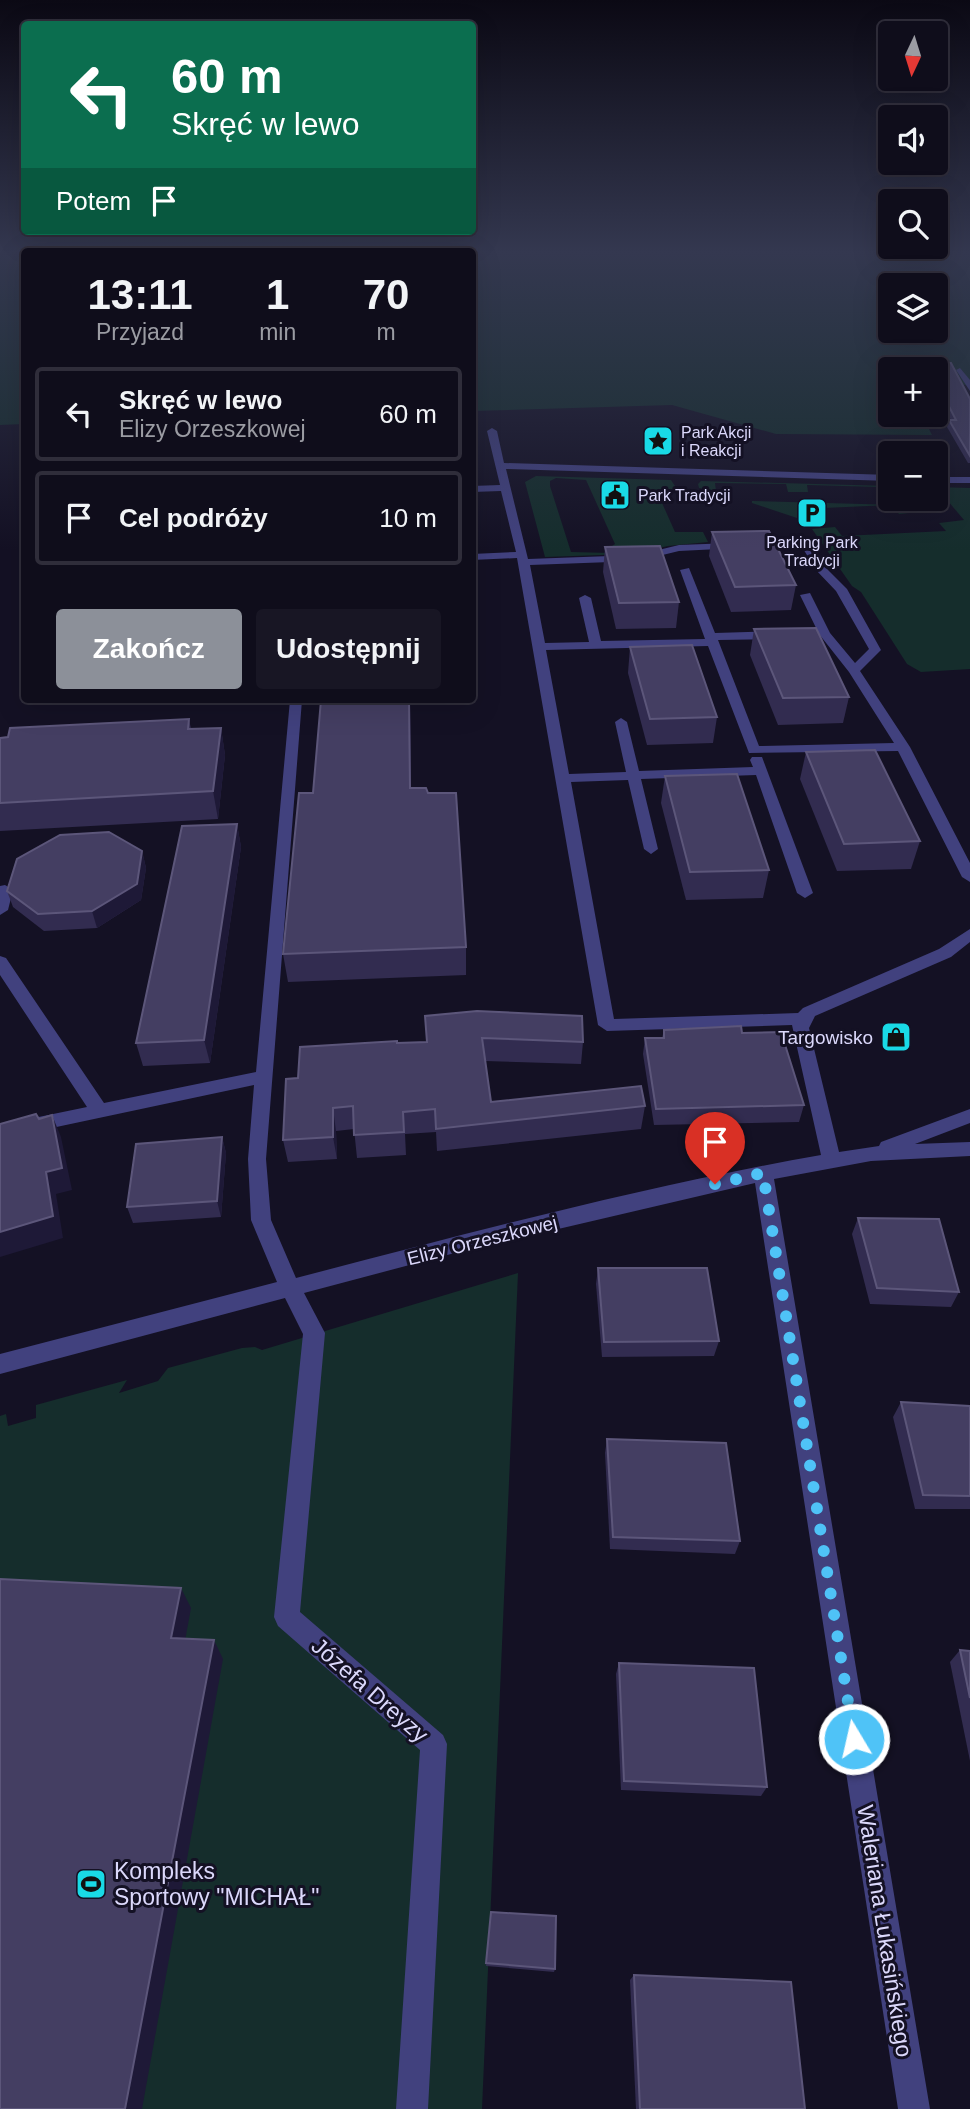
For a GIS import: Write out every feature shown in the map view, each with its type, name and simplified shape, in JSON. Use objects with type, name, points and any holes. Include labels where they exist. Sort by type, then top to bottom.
[{"type":"street","points":[[960,370],[970,388]]},
{"type":"street","points":[[492,431],[540,648],[607,1025],[802,1019]]},
{"type":"street","points":[[500,467],[878,478]]},
{"type":"street","points":[[948,480],[970,481]]},
{"type":"street","points":[[476,489],[505,488]]},
{"type":"street","points":[[476,556],[638,558],[679,548],[804,542],[819,567],[841,589],[874,650],[854,670]]},
{"type":"street","points":[[685,570],[805,893]]},
{"type":"street","points":[[806,595],[819,635],[854,670],[902,747],[970,877]]},
{"type":"street","points":[[585,598],[596,645]]},
{"type":"street","points":[[540,648],[787,635]]},
{"type":"street","name":"Józefa Dreyzy","points":[[296,703],[257,1159],[261,1220],[290,1288],[314,1334],[287,1618],[434,1744],[411,2109]]},
{"type":"street","points":[[621,722],[651,849]]},
{"type":"street","points":[[754,750],[902,747]]},
{"type":"street","points":[[563,778],[761,771]]},
{"type":"street","points":[[0,909],[5,890]]},
{"type":"street","points":[[831,1159],[800,1028],[802,1019],[809,1012],[945,953],[970,934]]},
{"type":"street","points":[[0,962],[100,1111]]},
{"type":"street","points":[[0,1132],[263,1077]]},
{"type":"street","points":[[871,1154],[970,1116]]},
{"type":"street","name":"Elizy Orzeszkowej","points":[[0,1364],[451,1246],[763,1173],[871,1154],[970,1149]]},
{"type":"street","name":"Waleriana Łukasińskiego","points":[[763,1173],[914,2109]]},
{"type":"green space","points":[[0,353],[21,353],[21,424],[0,425]]},
{"type":"green space","points":[[476,353],[970,353],[970,386],[948,379],[948,357],[878,357],[878,427],[928,427],[932,435],[776,434],[672,405],[476,411]]},
{"type":"green space","points":[[536,476],[671,480],[679,492],[658,494],[675,532],[703,532],[708,542],[668,546],[631,554],[545,557],[525,482]],"holes":[[[556,478],[586,480],[615,544],[612,546],[612,553],[571,552],[550,481]]]},
{"type":"green space","points":[[701,481],[878,487],[807,485],[808,492],[788,492],[786,484],[715,483],[716,491],[699,488]]},
{"type":"green space","points":[[948,487],[970,488],[970,669],[921,672],[907,664],[861,592],[852,586],[812,529],[835,527],[842,536],[946,531],[939,523],[964,520],[948,501]]},
{"type":"green space","points":[[752,503],[878,506],[801,509],[805,516],[797,518]]},
{"type":"green space","points":[[518,1273],[482,2109],[0,2109],[0,1416],[6,1414],[8,1426],[36,1418],[36,1405],[127,1380],[119,1393],[158,1381],[168,1368],[242,1348],[255,1347],[262,1350]]},
{"type":"building","points":[[948,363],[951,363],[970,399],[970,456],[949,420],[956,420],[948,404]]},
{"type":"building","points":[[769,531],[796,585],[735,587],[712,532]]},
{"type":"building","points":[[660,546],[679,602],[619,603],[605,547]]},
{"type":"building","points":[[816,628],[849,697],[783,698],[754,629]]},
{"type":"building","points":[[692,645],[717,717],[650,719],[630,647]]},
{"type":"building","points":[[321,703],[409,703],[410,788],[426,788],[428,793],[456,793],[466,947],[283,954],[299,793],[313,793]]},
{"type":"building","points":[[189,719],[188,729],[221,728],[213,791],[0,803],[0,738],[8,737],[10,728]]},
{"type":"building","points":[[875,750],[920,841],[844,844],[806,752]]},
{"type":"building","points":[[737,774],[769,870],[690,872],[665,776]]},
{"type":"building","points":[[237,824],[204,1040],[136,1043],[182,826]]},
{"type":"building","points":[[109,832],[142,851],[137,884],[92,911],[38,914],[7,891],[17,859],[60,835]]},
{"type":"building","points":[[477,1011],[582,1016],[583,1042],[482,1038],[491,1102],[641,1086],[645,1106],[436,1129],[435,1109],[403,1112],[404,1132],[354,1135],[353,1106],[333,1108],[333,1137],[283,1140],[286,1079],[298,1078],[300,1047],[397,1041],[427,1042],[425,1016]]},
{"type":"building","points":[[741,1026],[742,1033],[781,1032],[804,1105],[656,1109],[645,1038],[664,1038],[664,1030]]},
{"type":"building","points":[[36,1114],[39,1119],[52,1115],[62,1168],[46,1172],[53,1216],[0,1232],[0,1124]]},
{"type":"building","points":[[222,1137],[217,1201],[127,1207],[136,1144]]},
{"type":"building","points":[[858,1218],[939,1219],[959,1292],[877,1288]]},
{"type":"building","points":[[598,1268],[707,1268],[719,1341],[604,1342]]},
{"type":"building","points":[[901,1402],[970,1406],[970,1496],[923,1495]]},
{"type":"building","points":[[607,1439],[726,1443],[740,1541],[613,1537]]},
{"type":"building","name":"Kompleks Sportowy \"MICHAŁ\"","points":[[0,1579],[181,1588],[171,1638],[214,1640],[125,2109],[0,2109]]},
{"type":"building","points":[[960,1650],[970,1651],[970,1698]]},
{"type":"building","points":[[619,1663],[754,1668],[767,1787],[624,1781]]},
{"type":"building","points":[[491,1912],[556,1916],[555,1969],[486,1963]]},
{"type":"building","points":[[634,1975],[791,1982],[805,2109],[640,2109]]},
{"type":"place","name":"Park Akcji i Reakcji","points":[[658,441]]},
{"type":"place","name":"Park Tradycji","points":[[615,495]]},
{"type":"place","name":"Parking Park Tradycji","points":[[812,513]]},
{"type":"place","name":"Targowisko","points":[[896,1037]]},
{"type":"place","name":"Kompleks Sportowy \"MICHAŁ\"","points":[[91,1884]]},
{"type":"route","points":[[715,1184],[763,1173],[854,1739]]}]
